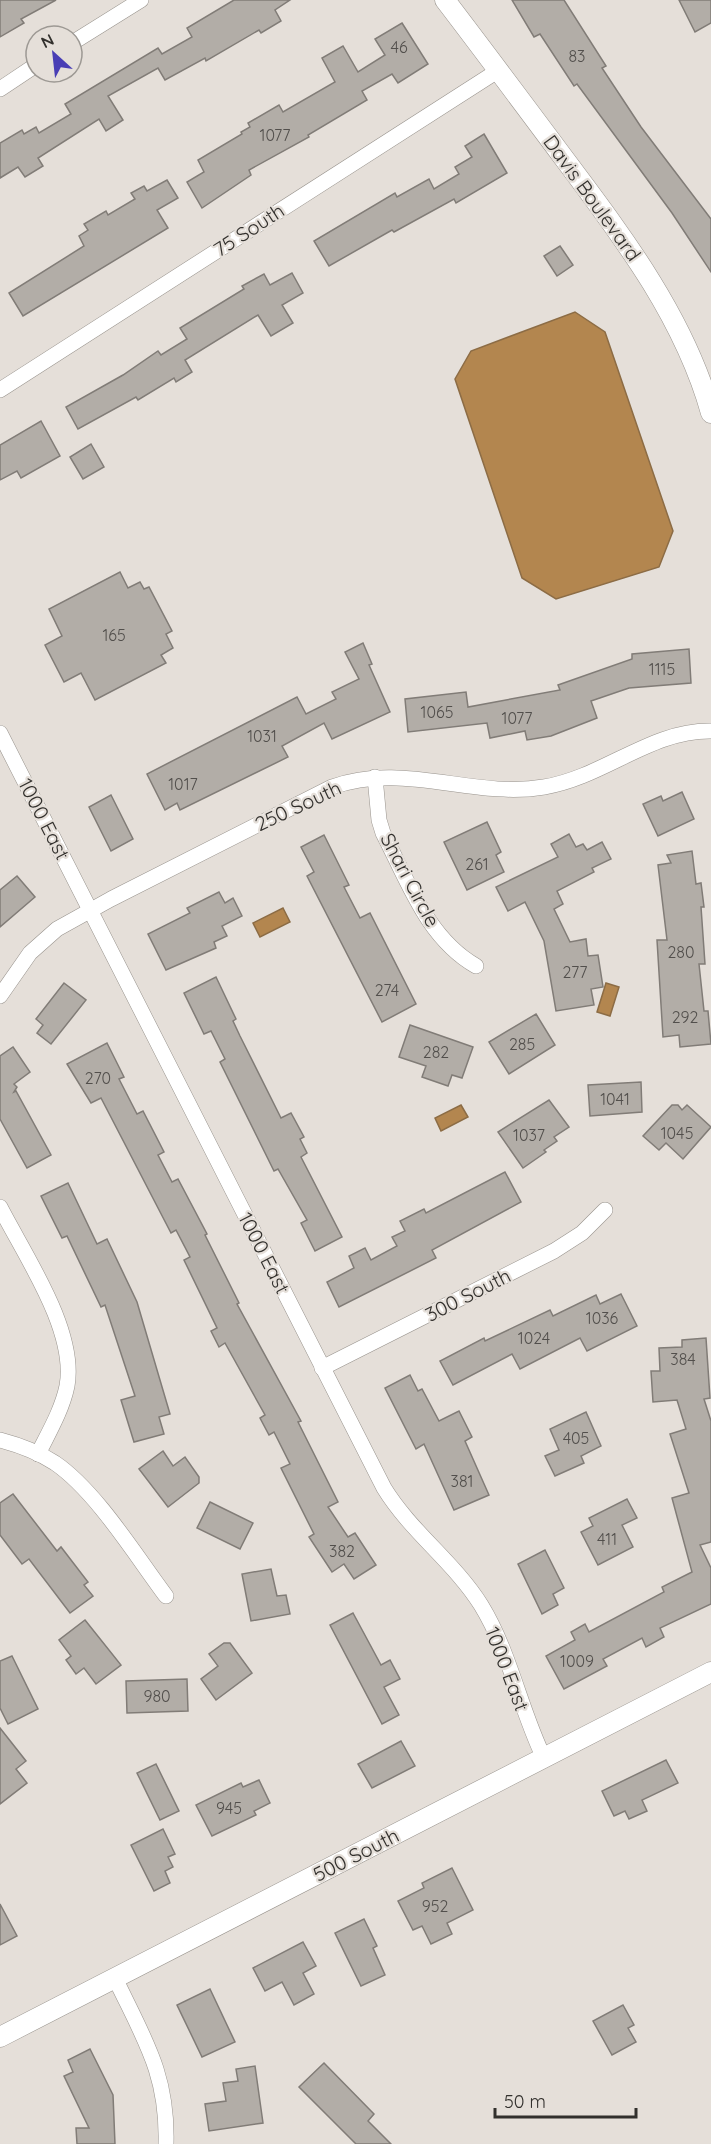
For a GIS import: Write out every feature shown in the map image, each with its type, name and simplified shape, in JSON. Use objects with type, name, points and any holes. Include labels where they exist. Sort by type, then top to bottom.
[{"type":"street","points":[[84,36],[141,0]]},
{"type":"street","name":"Davis Boulevard","points":[[445,0],[594,198],[657,290],[692,359],[711,413]]},
{"type":"street","name":"75 South","points":[[0,390],[498,70]]},
{"type":"street","points":[[0,89],[24,73]]},
{"type":"street","name":"250 South","points":[[0,996],[30,953],[57,929],[326,790],[347,782],[375,777],[410,777],[511,789],[544,787],[597,772],[671,736],[711,731]]},
{"type":"street","name":"1000 East","points":[[0,733],[322,1368],[393,1503],[415,1530],[465,1582],[482,1607],[496,1635],[528,1724],[544,1758]]},
{"type":"street","name":"Shari Circle","points":[[375,777],[379,820],[383,833],[432,925],[459,956],[476,966]]},
{"type":"street","points":[[0,1208],[57,1318],[66,1342],[69,1371],[67,1386],[57,1417],[38,1454]]},
{"type":"street","name":"300 South","points":[[322,1368],[554,1251],[582,1233],[605,1210]]},
{"type":"street","points":[[0,1440],[38,1454],[62,1469],[84,1489],[166,1596]]},
{"type":"street","name":"500 South","points":[[0,2037],[711,1672]]},
{"type":"street","points":[[115,1978],[159,2073],[166,2109],[166,2144]]},
{"type":"shaded area","points":[[575,312],[605,332],[673,531],[659,567],[556,599],[522,578],[455,379],[471,351]]},
{"type":"shaded area","points":[[283,908],[290,922],[260,937],[253,923]]},
{"type":"shaded area","points":[[606,983],[619,987],[610,1016],[597,1012]]},
{"type":"shaded area","points":[[461,1105],[468,1117],[441,1131],[435,1118]]},
{"type":"building","points":[[0,0],[56,0],[21,19],[24,23],[0,37]]},
{"type":"building","points":[[234,0],[290,0],[275,10],[281,21],[261,33],[259,30],[206,61],[205,58],[165,80],[158,68],[108,96],[123,120],[106,131],[99,119],[38,158],[43,166],[25,177],[18,167],[0,178],[0,143],[22,130],[24,134],[36,127],[39,133],[71,114],[65,104],[158,48],[162,54],[192,37],[187,28]]},
{"type":"building","points":[[512,0],[564,0],[606,66],[602,68],[641,127],[711,219],[711,272],[672,213],[577,84],[574,86],[540,34],[534,37]]},
{"type":"building","points":[[679,0],[711,0],[711,23],[695,32]]},
{"type":"building","points":[[402,23],[428,64],[398,83],[392,74],[362,91],[367,100],[308,135],[309,137],[249,170],[251,175],[202,208],[187,182],[204,172],[198,160],[242,134],[241,132],[250,127],[248,123],[279,105],[283,112],[335,82],[322,58],[343,46],[358,72],[385,55],[375,39]]},
{"type":"building","points":[[484,134],[507,173],[456,203],[454,199],[394,232],[392,230],[329,266],[314,241],[395,193],[397,197],[429,179],[434,189],[459,174],[455,167],[472,157],[465,146]]},
{"type":"building","points":[[167,180],[178,198],[157,210],[168,228],[23,316],[9,293],[84,246],[79,236],[88,230],[84,224],[106,211],[108,215],[135,199],[131,193],[144,186],[147,191]]},
{"type":"building","points":[[560,246],[573,265],[557,276],[544,256]]},
{"type":"building","points":[[292,273],[303,293],[282,305],[293,323],[271,336],[258,315],[185,360],[192,372],[176,382],[174,378],[138,400],[136,397],[78,429],[66,407],[123,375],[158,351],[161,355],[187,339],[180,328],[244,289],[242,286],[264,274],[270,285]]},
{"type":"building","points":[[41,421],[60,456],[21,478],[17,471],[0,480],[0,445]]},
{"type":"building","points":[[91,444],[104,467],[83,479],[70,457]]},
{"type":"building","points":[[120,572],[128,588],[140,582],[144,589],[149,587],[172,631],[166,634],[173,648],[161,655],[166,663],[95,700],[81,673],[64,682],[45,645],[62,636],[49,609]]},
{"type":"building","points":[[363,643],[372,664],[369,665],[390,712],[332,739],[324,723],[282,746],[288,757],[180,810],[177,803],[165,810],[147,774],[297,697],[306,714],[336,699],[332,692],[359,679],[345,652]]},
{"type":"building","points":[[689,649],[691,683],[629,688],[591,701],[597,718],[551,736],[527,740],[525,731],[490,738],[487,723],[408,732],[405,699],[466,692],[468,707],[560,690],[558,685],[632,659],[632,654]]},
{"type":"building","points":[[682,792],[694,819],[658,836],[643,804],[661,796],[663,801]]},
{"type":"building","points":[[111,795],[133,839],[111,851],[89,807]]},
{"type":"building","points":[[487,822],[501,852],[496,855],[504,872],[467,890],[444,842]]},
{"type":"building","points":[[569,834],[576,847],[583,844],[587,850],[602,842],[611,859],[592,868],[594,872],[557,891],[563,904],[554,909],[570,942],[586,939],[588,956],[598,955],[603,987],[591,989],[594,1005],[556,1011],[544,941],[525,902],[508,911],[496,887],[558,857],[551,844]]},
{"type":"building","points":[[324,835],[349,885],[344,887],[360,918],[370,913],[416,1004],[382,1022],[307,876],[314,872],[301,847]]},
{"type":"building","points":[[692,851],[696,884],[701,883],[704,907],[701,907],[705,964],[699,964],[704,1011],[708,1011],[711,1044],[680,1047],[679,1035],[663,1037],[657,940],[667,940],[658,865],[671,863],[667,855]]},
{"type":"building","points":[[17,876],[35,897],[0,927],[0,890]]},
{"type":"building","points":[[219,892],[225,903],[233,898],[242,916],[222,926],[227,936],[214,942],[216,948],[166,970],[148,934],[190,913],[187,908]]},
{"type":"building","points":[[216,977],[236,1019],[233,1021],[281,1118],[291,1113],[304,1137],[300,1139],[307,1153],[301,1157],[342,1237],[315,1251],[301,1223],[307,1220],[278,1169],[274,1171],[220,1062],[225,1059],[211,1031],[204,1034],[184,993]]},
{"type":"building","points":[[64,983],[86,1000],[51,1044],[37,1033],[43,1025],[36,1019]]},
{"type":"building","points":[[536,1014],[555,1045],[509,1074],[489,1042]]},
{"type":"building","points":[[410,1025],[473,1047],[462,1078],[452,1075],[448,1086],[422,1077],[426,1066],[399,1057]]},
{"type":"building","points":[[107,1043],[124,1077],[119,1079],[137,1114],[143,1111],[164,1152],[158,1155],[172,1182],[178,1179],[207,1234],[205,1235],[239,1303],[237,1304],[301,1421],[298,1422],[338,1502],[328,1507],[348,1537],[355,1533],[376,1565],[354,1579],[344,1564],[332,1572],[309,1537],[314,1534],[281,1468],[290,1464],[274,1432],[269,1435],[260,1418],[265,1415],[225,1343],[219,1347],[211,1331],[217,1328],[184,1260],[190,1257],[176,1230],[171,1233],[101,1098],[91,1103],[67,1064]]},
{"type":"building","points":[[13,1047],[30,1072],[14,1084],[17,1087],[14,1092],[16,1091],[51,1155],[27,1168],[0,1119],[0,1056]]},
{"type":"building","points":[[641,1082],[642,1112],[590,1116],[588,1085]]},
{"type":"building","points":[[549,1100],[569,1127],[554,1137],[557,1141],[544,1150],[546,1152],[523,1168],[498,1132]]},
{"type":"building","points":[[672,1105],[678,1105],[682,1110],[687,1105],[711,1127],[683,1159],[666,1143],[659,1150],[643,1136]]},
{"type":"building","points":[[505,1172],[521,1202],[432,1250],[436,1258],[339,1307],[327,1282],[354,1268],[349,1256],[365,1248],[371,1260],[397,1246],[392,1237],[405,1231],[400,1221],[424,1209],[426,1213]]},
{"type":"building","points":[[68,1183],[97,1244],[107,1239],[137,1302],[170,1414],[159,1417],[164,1434],[134,1442],[121,1400],[135,1396],[105,1305],[101,1307],[67,1236],[62,1238],[41,1196]]},
{"type":"building","points":[[621,1294],[637,1326],[587,1351],[580,1338],[520,1369],[512,1354],[453,1385],[440,1361],[484,1338],[485,1341],[550,1310],[553,1316],[596,1295],[600,1304]]},
{"type":"building","points":[[706,1338],[710,1398],[704,1399],[711,1421],[711,1542],[700,1545],[711,1568],[711,1604],[660,1628],[664,1637],[646,1647],[642,1638],[603,1659],[607,1666],[564,1689],[546,1656],[575,1640],[571,1632],[585,1624],[589,1632],[664,1592],[662,1587],[692,1572],[672,1498],[689,1493],[670,1434],[686,1429],[677,1400],[653,1402],[651,1371],[660,1371],[659,1348],[682,1347],[682,1340]]},
{"type":"building","points":[[410,1375],[418,1391],[422,1389],[439,1421],[459,1411],[472,1437],[465,1441],[489,1495],[454,1510],[424,1444],[416,1449],[385,1388]]},
{"type":"building","points":[[586,1412],[601,1446],[581,1456],[584,1463],[555,1476],[545,1456],[559,1450],[550,1429]]},
{"type":"building","points":[[163,1451],[173,1466],[185,1457],[199,1477],[199,1483],[168,1507],[139,1469]]},
{"type":"building","points":[[13,1494],[57,1551],[61,1547],[88,1582],[84,1585],[93,1596],[70,1613],[29,1559],[22,1564],[0,1535],[0,1503]]},
{"type":"building","points":[[627,1499],[637,1518],[622,1525],[633,1547],[598,1565],[581,1532],[593,1526],[589,1518]]},
{"type":"building","points":[[210,1502],[253,1523],[240,1549],[197,1528]]},
{"type":"building","points":[[545,1550],[564,1588],[553,1594],[558,1605],[542,1614],[518,1564]]},
{"type":"building","points":[[271,1569],[277,1596],[286,1595],[290,1614],[251,1621],[242,1574]]},
{"type":"building","points":[[353,1613],[381,1665],[390,1660],[400,1679],[384,1687],[399,1715],[382,1724],[330,1625]]},
{"type":"building","points":[[85,1620],[121,1665],[96,1684],[84,1668],[76,1674],[66,1660],[71,1656],[59,1640]]},
{"type":"building","points":[[224,1643],[230,1643],[252,1673],[216,1700],[201,1679],[218,1666],[209,1654]]},
{"type":"building","points":[[12,1656],[38,1709],[8,1724],[0,1708],[0,1661]]},
{"type":"building","points":[[187,1679],[188,1711],[127,1713],[126,1681]]},
{"type":"building","points":[[0,1728],[26,1761],[16,1769],[27,1783],[0,1804]]},
{"type":"building","points":[[401,1741],[415,1766],[372,1788],[358,1764]]},
{"type":"building","points":[[666,1760],[678,1783],[642,1800],[647,1811],[629,1819],[625,1811],[614,1816],[602,1791]]},
{"type":"building","points":[[156,1764],[179,1811],[160,1820],[137,1773]]},
{"type":"building","points":[[259,1780],[270,1803],[254,1811],[256,1815],[212,1836],[196,1805],[241,1783],[243,1787]]},
{"type":"building","points":[[163,1829],[175,1854],[168,1857],[173,1867],[165,1871],[170,1883],[154,1891],[131,1845]]},
{"type":"building","points":[[452,1868],[473,1910],[447,1923],[452,1934],[431,1944],[422,1926],[413,1930],[398,1901],[424,1888],[422,1883]]},
{"type":"building","points":[[0,1904],[17,1936],[0,1945]]},
{"type":"building","points":[[364,1919],[377,1946],[373,1948],[385,1975],[361,1986],[335,1933]]},
{"type":"building","points":[[303,1942],[316,1966],[303,1973],[314,1994],[294,2005],[282,1982],[265,1991],[253,1968]]},
{"type":"building","points":[[210,1989],[235,2042],[202,2057],[177,2005]]},
{"type":"building","points":[[623,2005],[634,2025],[628,2028],[636,2042],[612,2055],[593,2021]]},
{"type":"building","points":[[90,2049],[113,2095],[115,2144],[77,2144],[76,2128],[89,2128],[64,2076],[73,2072],[68,2060]]},
{"type":"building","points":[[324,2063],[374,2114],[368,2121],[391,2144],[356,2144],[299,2087]]},
{"type":"building","points":[[255,2066],[263,2123],[209,2131],[205,2104],[226,2101],[223,2083],[238,2081],[236,2069]]}]
